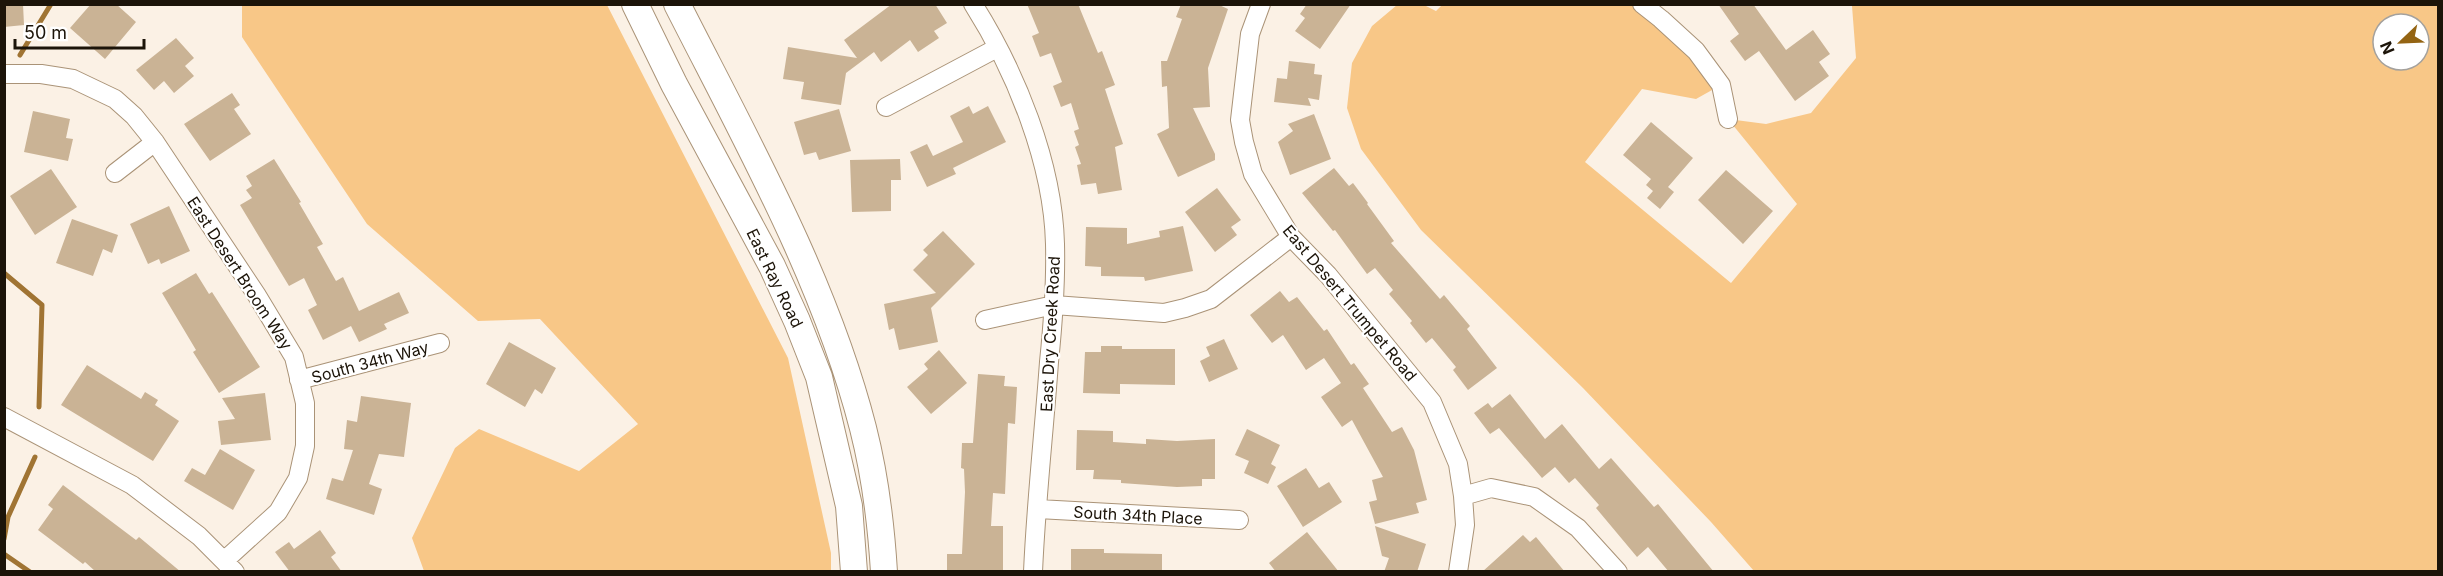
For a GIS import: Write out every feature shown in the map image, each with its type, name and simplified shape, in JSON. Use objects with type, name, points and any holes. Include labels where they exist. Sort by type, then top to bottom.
[{"type":"main road","name":"East Ray Road","points":[[635,4],[674,84],[772,266],[819,377],[849,506],[854,572]]},
{"type":"main road","name":"East Ray Road","points":[[677,4],[797,247],[844,363],[864,429],[877,497],[884,572]]},
{"type":"street","name":"East Dry Creek Road","points":[[973,4],[1028,112],[1050,197],[1055,242],[1054,305],[1033,572]]},
{"type":"street","name":"East Desert Trumpet Road","points":[[1261,4],[1250,34],[1240,120],[1253,174],[1291,237],[1328,275],[1432,402],[1458,464],[1463,496],[1465,525],[1458,572]]},
{"type":"street","points":[[1642,4],[1661,19],[1702,60],[1721,85],[1728,119]]},
{"type":"street","points":[[886,107],[997,48]]},
{"type":"street","name":"East Desert Broom Way","points":[[4,74],[41,74],[73,79],[116,99],[134,116],[155,142],[256,294],[294,357],[305,403],[305,446],[298,478],[278,512],[230,566]]},
{"type":"street","points":[[115,173],[155,142]]},
{"type":"street","points":[[985,321],[1054,305],[1164,313],[1185,308],[1211,299],[1291,237]]},
{"type":"street","name":"South 34th Way","points":[[299,380],[440,343]]},
{"type":"street","points":[[4,417],[132,485],[199,536],[230,566]]},
{"type":"street","points":[[1463,496],[1491,488],[1534,497],[1578,528],[1618,572]]},
{"type":"street","name":"South 34th Place","points":[[1038,509],[1239,520]]},
{"type":"shaded area","points":[[1443,4],[1642,5],[1721,85],[1696,99],[1642,89],[1585,162],[1731,283],[1797,204],[1728,119],[1766,124],[1811,113],[1856,58],[1852,6],[1849,5],[2438,5],[2438,571],[1754,571],[1711,522],[1583,388],[1421,230],[1361,149],[1347,108],[1352,63],[1372,26],[1397,5],[1424,5],[1436,11]]},
{"type":"shaded area","points":[[242,5],[607,5],[788,358],[831,553],[831,571],[424,571],[412,538],[455,448],[479,429],[579,471],[638,424],[540,319],[478,321],[367,224],[242,37]]},
{"type":"building","points":[[4,4],[23,4],[24,25],[4,27]]},
{"type":"building","points":[[91,4],[116,4],[136,22],[105,59],[70,28]]},
{"type":"building","points":[[892,4],[935,4],[947,23],[934,31],[939,38],[918,52],[910,40],[881,62],[874,52],[846,73],[841,105],[801,99],[804,82],[783,79],[788,47],[857,58],[844,40]]},
{"type":"building","points":[[1027,4],[1078,4],[1098,53],[1102,51],[1115,85],[1105,89],[1123,144],[1115,147],[1122,190],[1098,194],[1096,183],[1081,185],[1077,165],[1081,164],[1075,147],[1079,145],[1074,131],[1079,129],[1071,103],[1061,107],[1053,86],[1062,82],[1051,53],[1040,57],[1032,36],[1039,33]]},
{"type":"building","points":[[1181,4],[1217,4],[1228,9],[1208,68],[1210,107],[1193,108],[1215,154],[1215,160],[1178,177],[1157,134],[1169,128],[1167,86],[1162,87],[1161,61],[1167,61],[1182,19],[1176,17]]},
{"type":"building","points":[[1307,4],[1351,4],[1320,49],[1295,31],[1305,18],[1300,14]]},
{"type":"building","points":[[1718,4],[1753,4],[1786,50],[1813,30],[1830,54],[1819,62],[1829,76],[1795,101],[1759,51],[1745,61],[1730,41],[1739,34]]},
{"type":"building","points":[[176,38],[194,58],[185,66],[194,76],[174,93],[164,81],[154,90],[136,70]]},
{"type":"building","points":[[1289,61],[1315,64],[1314,74],[1322,75],[1319,100],[1308,98],[1311,106],[1274,102],[1277,78],[1287,79]]},
{"type":"building","points":[[232,93],[240,105],[234,109],[251,134],[210,161],[184,124]]},
{"type":"building","points":[[969,106],[973,114],[988,106],[1006,142],[953,168],[956,174],[927,187],[910,152],[927,144],[933,156],[963,142],[950,116]]},
{"type":"building","points":[[839,109],[851,151],[819,160],[816,152],[804,155],[794,122]]},
{"type":"building","points":[[33,111],[70,119],[66,138],[73,139],[68,161],[24,152]]},
{"type":"building","points":[[1314,114],[1331,159],[1290,175],[1278,142],[1293,131],[1288,124]]},
{"type":"building","points":[[1651,122],[1693,158],[1668,187],[1674,192],[1660,209],[1647,198],[1653,191],[1646,185],[1651,179],[1623,155]]},
{"type":"building","points":[[274,159],[301,202],[299,203],[323,244],[317,247],[336,281],[343,277],[359,311],[399,292],[409,313],[384,324],[387,329],[359,342],[351,326],[323,340],[308,310],[317,305],[304,278],[289,286],[240,205],[252,198],[246,190],[252,186],[246,176]]},
{"type":"building","points":[[900,159],[901,180],[891,180],[891,211],[852,212],[850,160]]},
{"type":"building","points":[[1334,168],[1349,186],[1353,183],[1394,241],[1391,243],[1440,299],[1444,295],[1470,326],[1467,329],[1497,368],[1468,390],[1453,370],[1456,367],[1432,338],[1426,343],[1410,323],[1412,321],[1389,294],[1393,290],[1375,268],[1367,274],[1335,230],[1333,231],[1302,193]]},
{"type":"building","points":[[51,169],[77,207],[35,235],[10,196]]},
{"type":"building","points":[[1726,170],[1773,211],[1743,244],[1698,200]]},
{"type":"building","points":[[1217,188],[1241,220],[1231,227],[1237,235],[1215,252],[1185,212]]},
{"type":"building","points":[[169,206],[190,251],[161,264],[159,259],[148,264],[130,224]]},
{"type":"building","points":[[72,219],[118,235],[112,253],[103,249],[93,276],[56,263]]},
{"type":"building","points":[[1183,226],[1193,271],[1145,281],[1144,277],[1101,276],[1101,267],[1085,266],[1086,227],[1127,228],[1127,244],[1160,237],[1159,231]]},
{"type":"building","points":[[943,231],[975,264],[931,308],[938,342],[899,350],[894,328],[889,330],[884,304],[936,293],[913,270],[928,255],[923,250]]},
{"type":"building","points":[[196,273],[209,294],[212,292],[260,367],[219,393],[193,352],[196,350],[162,293]]},
{"type":"building","points":[[1280,291],[1289,302],[1297,297],[1324,331],[1327,329],[1351,365],[1354,363],[1369,384],[1363,388],[1392,432],[1402,427],[1414,450],[1427,500],[1416,503],[1419,513],[1375,524],[1369,502],[1377,500],[1372,480],[1383,477],[1352,420],[1342,427],[1321,397],[1341,383],[1324,358],[1306,370],[1283,335],[1272,343],[1250,315]]},
{"type":"building","points":[[1224,339],[1238,369],[1209,382],[1200,361],[1210,356],[1206,347]]},
{"type":"building","points":[[509,342],[556,368],[542,394],[535,389],[525,407],[486,384]]},
{"type":"building","points":[[1101,346],[1122,346],[1122,349],[1175,349],[1175,385],[1120,384],[1120,394],[1083,393],[1085,352],[1101,352]]},
{"type":"building","points":[[939,350],[967,383],[931,414],[907,387],[928,369],[924,364]]},
{"type":"building","points":[[87,365],[141,399],[145,392],[158,400],[155,405],[179,421],[153,461],[61,405]]},
{"type":"building","points":[[978,374],[1005,376],[1004,386],[1017,387],[1015,424],[1008,423],[1005,494],[993,493],[991,526],[1003,526],[1003,572],[947,572],[947,554],[962,554],[965,492],[964,469],[961,468],[962,443],[973,443]]},
{"type":"building","points":[[265,393],[271,440],[221,445],[218,421],[235,419],[222,398]]},
{"type":"building","points":[[1510,394],[1545,439],[1562,424],[1599,469],[1611,458],[1654,507],[1658,504],[1714,572],[1669,572],[1648,547],[1637,557],[1596,508],[1599,505],[1575,478],[1569,483],[1555,467],[1542,478],[1499,428],[1490,434],[1474,413],[1488,403],[1492,408]]},
{"type":"building","points":[[361,396],[411,403],[404,457],[379,454],[369,484],[382,489],[374,515],[326,499],[332,478],[343,481],[353,450],[344,449],[347,420],[357,422]]},
{"type":"building","points":[[1247,429],[1280,445],[1271,464],[1276,467],[1268,484],[1244,473],[1249,461],[1235,455]]},
{"type":"building","points":[[1077,430],[1113,431],[1113,442],[1146,444],[1146,439],[1177,441],[1215,439],[1215,479],[1202,479],[1202,486],[1177,487],[1093,479],[1094,470],[1076,470]]},
{"type":"building","points":[[220,449],[255,470],[233,510],[184,481],[192,468],[205,475]]},
{"type":"building","points":[[1306,468],[1319,488],[1329,482],[1342,502],[1303,527],[1277,486]]},
{"type":"building","points":[[63,485],[136,540],[139,537],[181,572],[96,572],[85,562],[83,564],[38,530],[53,509],[48,505]]},
{"type":"building","points":[[1375,526],[1426,544],[1417,572],[1384,572],[1389,558],[1382,556]]},
{"type":"building","points":[[320,530],[336,553],[331,557],[342,572],[290,572],[275,552],[289,542],[294,549]]},
{"type":"building","points":[[1307,532],[1339,572],[1276,572],[1269,563]]},
{"type":"building","points":[[1523,535],[1530,542],[1536,537],[1565,572],[1482,572]]},
{"type":"building","points":[[1071,549],[1104,549],[1104,553],[1162,554],[1162,572],[1071,572]]},
{"type":"waterway","points":[[20,55],[51,4]]},
{"type":"waterway","points":[[4,273],[42,305],[39,407]]},
{"type":"waterway","points":[[4,539],[8,517],[35,457]]},
{"type":"waterway","points":[[4,554],[30,572]]}]
